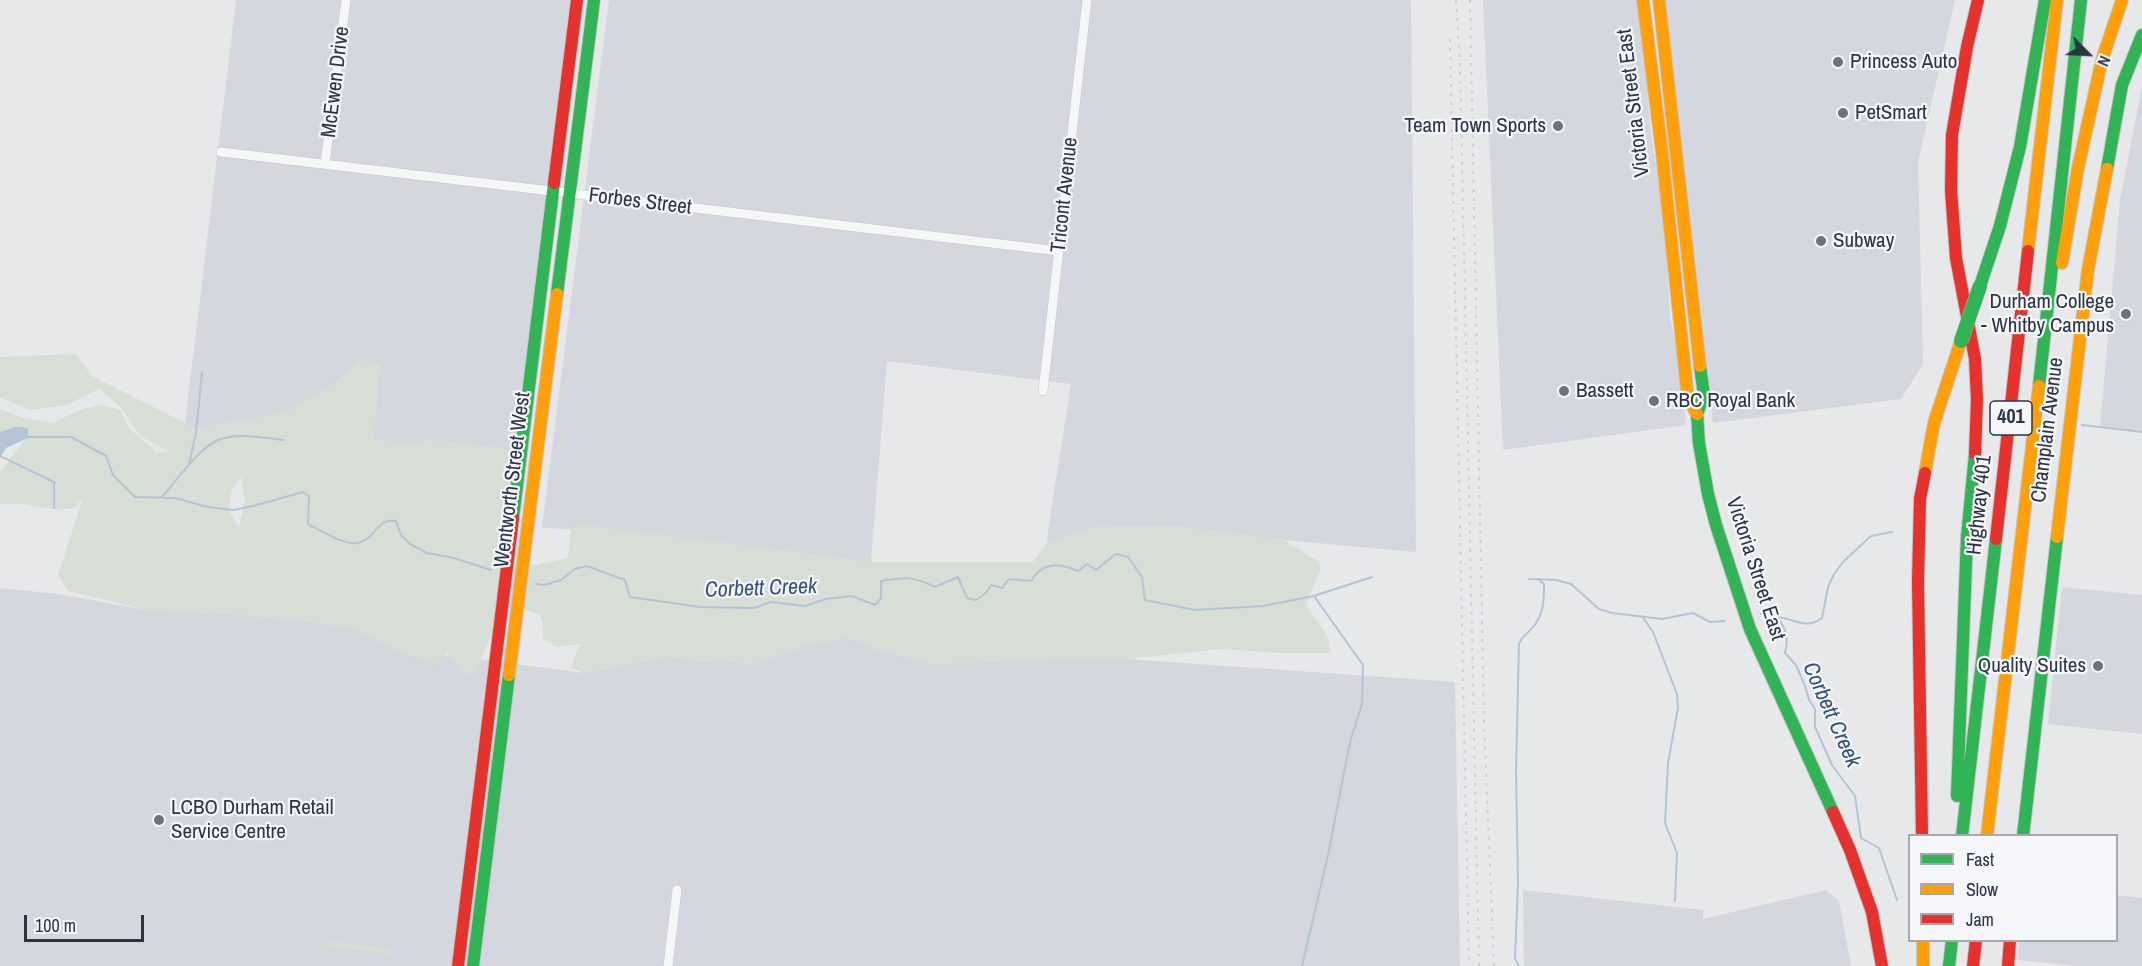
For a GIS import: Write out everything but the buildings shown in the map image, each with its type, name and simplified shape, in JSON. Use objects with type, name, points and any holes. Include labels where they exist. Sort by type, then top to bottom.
[{"type":"main road","name":"Wentworth Street West","points":[[458,966],[577,0]]},
{"type":"main road","name":"Wentworth Street West","points":[[473,966],[594,0]]},
{"type":"main road","name":"Victoria Street East","points":[[1643,0],[1662,152],[1688,399],[1697,414]]},
{"type":"main road","name":"Victoria Street East","points":[[1659,0],[1690,298],[1704,395],[1697,414],[1699,443],[1711,504],[1750,629],[1850,850],[1872,912],[1882,966]]},
{"type":"main road","points":[[1956,834],[1967,537],[1976,442],[1977,399],[1975,359],[1956,258],[1952,135],[1967,47],[1978,0]]},
{"type":"main road","points":[[1967,47],[1984,0]]},
{"type":"main road","points":[[1922,834],[1918,581],[1920,499],[1923,476],[1934,423],[2003,217],[2020,147],[2045,0]]},
{"type":"main road","name":"Highway 401","points":[[1962,834],[2057,0]]},
{"type":"main road","name":"Highway 401","points":[[1987,834],[2081,0]]},
{"type":"main road","points":[[2028,483],[2079,168],[2102,60],[2122,0]]},
{"type":"main road","name":"Champlain Avenue","points":[[2023,834],[2088,270],[2122,85],[2142,35]]},
{"type":"main road","points":[[1923,942],[1923,966]]},
{"type":"main road","points":[[1949,966],[1952,942]]},
{"type":"main road","points":[[1973,966],[1976,942]]},
{"type":"main road","points":[[2008,966],[2010,942]]},
{"type":"street","name":"McEwen Drive","points":[[325,164],[346,0]]},
{"type":"street","name":"Tricont Avenue","points":[[1043,391],[1087,0]]},
{"type":"street","name":"Forbes Street","points":[[221,152],[1059,251]]},
{"type":"street","points":[[668,966],[677,890]]},
{"type":"shaded area","points":[[236,0],[570,0],[521,451],[423,439],[422,445],[373,439],[375,421],[361,360],[334,384],[288,412],[195,428],[185,423]]},
{"type":"shaded area","points":[[609,0],[1411,0],[1416,552],[1284,540],[1172,526],[1092,527],[1046,544],[1071,384],[887,361],[871,562],[589,526],[571,529],[542,528]]},
{"type":"shaded area","points":[[1483,0],[1641,0],[1650,127],[1664,217],[1670,317],[1681,370],[1686,425],[1503,450]]},
{"type":"shaded area","points":[[1664,0],[1955,0],[1918,162],[1923,364],[1901,399],[1713,423],[1703,355]]},
{"type":"shaded area","name":"Durham College - Whitby Campus","points":[[2142,87],[2142,432],[2100,428],[2120,200]]},
{"type":"shaded area","points":[[76,354],[92,376],[195,428],[288,412],[334,384],[361,360],[381,365],[373,439],[422,445],[423,439],[521,451],[508,562],[535,565],[568,558],[571,529],[578,524],[871,562],[1033,562],[1046,544],[1092,527],[1172,526],[1284,540],[1319,562],[1320,570],[1306,605],[1328,637],[1330,653],[1279,653],[1220,649],[1127,659],[1077,658],[934,664],[876,650],[864,643],[846,638],[804,646],[753,664],[718,660],[706,662],[669,656],[585,673],[571,668],[581,644],[557,647],[543,639],[543,624],[539,614],[518,607],[504,609],[475,672],[462,675],[447,652],[436,665],[390,647],[348,626],[233,614],[147,610],[68,591],[58,575],[83,498],[74,508],[59,510],[23,504],[0,504],[0,472],[27,437],[0,446],[0,409],[23,418],[52,423],[83,409],[102,405],[120,410],[129,428],[157,453],[170,452],[140,436],[121,407],[99,389],[67,405],[29,410],[0,397],[0,357]],"holes":[[[241,477],[245,500],[239,527],[228,510],[232,490]]]},
{"type":"shaded area","points":[[2062,587],[2142,595],[2142,734],[2048,724]]},
{"type":"shaded area","points":[[0,588],[58,594],[147,610],[233,614],[348,626],[390,647],[436,665],[444,655],[585,673],[669,656],[706,662],[718,660],[753,664],[835,635],[864,643],[876,650],[934,664],[1077,658],[1127,659],[1455,682],[1460,966],[0,966]]},
{"type":"shaded area","points":[[1523,890],[1703,910],[1703,919],[1826,890],[1839,901],[1851,966],[1524,966]]},
{"type":"shaded area","points":[[2118,895],[2142,898],[2142,966],[2077,966],[2017,960],[2019,942],[2118,942]]},
{"type":"shaded area","points":[[326,941],[391,948],[390,954],[325,946]]},
{"type":"water","points":[[16,427],[28,428],[28,438],[6,448],[0,458],[0,432]]},
{"type":"waterway","points":[[189,464],[196,433],[202,372]]},
{"type":"waterway","points":[[2082,425],[2142,432]]},
{"type":"waterway","points":[[162,497],[196,457],[218,440],[234,436],[284,440]]},
{"type":"waterway","name":"Corbett Creek","points":[[27,437],[71,437],[106,456],[113,475],[135,497],[175,498],[208,507],[233,510],[303,492],[309,496],[308,524],[339,539],[351,543],[363,542],[385,522],[396,521],[401,535],[410,544],[427,553],[454,558],[491,570]]},
{"type":"waterway","points":[[0,456],[54,482],[54,508]]},
{"type":"waterway","points":[[1778,617],[1800,623],[1811,623],[1822,618],[1828,587],[1843,562],[1871,536],[1892,532]]},
{"type":"waterway","name":"Corbett Creek","points":[[536,584],[544,585],[561,580],[575,569],[587,566],[625,580],[630,597],[700,607],[754,608],[771,602],[805,606],[826,599],[852,596],[875,605],[881,598],[881,581],[909,578],[935,587],[958,577],[967,598],[976,600],[985,594],[991,585],[1002,588],[1009,579],[1031,581],[1041,570],[1052,565],[1078,571],[1087,564],[1096,570],[1116,554],[1128,557],[1142,577],[1145,600],[1195,610],[1263,606],[1314,596],[1372,577]]},
{"type":"waterway","name":"Corbett Creek","points":[[1529,579],[1556,580],[1571,584],[1599,609],[1612,613],[1662,619],[1693,613],[1710,622],[1725,621]]},
{"type":"waterway","points":[[1519,966],[1515,959],[1518,883],[1516,772],[1519,644],[1534,626],[1542,611],[1544,584],[1538,579]]},
{"type":"waterway","points":[[1302,966],[1328,855],[1350,742],[1362,704],[1363,665],[1314,596]]},
{"type":"waterway","name":"Corbett Creek","points":[[1761,614],[1775,617],[1783,626],[1786,639],[1785,653],[1796,665],[1809,700],[1815,709],[1815,727],[1832,765],[1855,796],[1861,838],[1879,848],[1897,900]]},
{"type":"waterway","points":[[1642,616],[1653,632],[1677,694],[1678,708],[1668,763],[1665,823],[1677,853],[1675,901]]},
{"type":"railway","points":[[1456,0],[1460,65],[1479,966]]},
{"type":"railway","points":[[1470,0],[1484,721],[1494,966]]},
{"type":"railway","points":[[1450,39],[1469,966]]},
{"type":"traffic: fast","points":[[557,294],[594,0]]},
{"type":"traffic: fast","points":[[1980,286],[2000,226],[2020,147],[2045,0]]},
{"type":"traffic: fast","points":[[2039,386],[2081,0]]},
{"type":"traffic: fast","points":[[2107,169],[2122,85],[2142,35]]},
{"type":"traffic: fast","points":[[513,518],[554,183]]},
{"type":"traffic: fast","points":[[1961,341],[1980,286]]},
{"type":"traffic: fast","points":[[1700,366],[1704,395],[1697,414],[1699,443],[1716,525],[1750,629],[1833,812]]},
{"type":"traffic: fast","points":[[1957,796],[1967,537],[1975,454]]},
{"type":"traffic: fast","points":[[2023,834],[2057,537]]},
{"type":"traffic: fast","points":[[1962,834],[1996,539]]},
{"type":"traffic: fast","points":[[473,966],[509,675]]},
{"type":"traffic: fast","points":[[1949,966],[1952,942]]},
{"type":"traffic: slow","points":[[1643,0],[1662,152],[1688,399],[1697,414]]},
{"type":"traffic: slow","points":[[1659,0],[1700,366]]},
{"type":"traffic: slow","points":[[2028,251],[2057,0]]},
{"type":"traffic: slow","points":[[2062,263],[2078,168],[2102,60],[2122,0]]},
{"type":"traffic: slow","points":[[2057,537],[2088,270],[2107,169]]},
{"type":"traffic: slow","points":[[509,675],[557,294]]},
{"type":"traffic: slow","points":[[1925,473],[1934,423],[1961,341]]},
{"type":"traffic: slow","points":[[1987,834],[2039,386]]},
{"type":"traffic: slow","points":[[1923,942],[1923,966]]},
{"type":"traffic: jam","points":[[554,183],[577,0]]},
{"type":"traffic: jam","points":[[1975,454],[1977,399],[1975,359],[1956,258],[1951,190],[1952,135],[1967,47],[1978,0]]},
{"type":"traffic: jam","points":[[1996,539],[2028,251]]},
{"type":"traffic: jam","points":[[1922,834],[1918,581],[1920,499],[1925,473]]},
{"type":"traffic: jam","points":[[458,966],[513,518]]},
{"type":"traffic: jam","points":[[1833,812],[1850,850],[1872,912],[1882,966]]},
{"type":"traffic: jam","points":[[1973,966],[1976,942]]},
{"type":"traffic: jam","points":[[2008,966],[2010,942]]},
{"type":"place","name":"Princess Auto","points":[[1838,62]]},
{"type":"place","name":"PetSmart","points":[[1843,113]]},
{"type":"place","name":"Team Town Sports","points":[[1558,126]]},
{"type":"place","name":"Subway","points":[[1821,241]]},
{"type":"place","name":"Durham College - Whitby Campus","points":[[2126,314]]},
{"type":"place","name":"Bassett","points":[[1564,391]]},
{"type":"place","name":"RBC Royal Bank","points":[[1654,401]]},
{"type":"place","name":"Quality Suites","points":[[2098,666]]},
{"type":"place","name":"LCBO Durham Retail Service Centre","points":[[159,820]]}]
